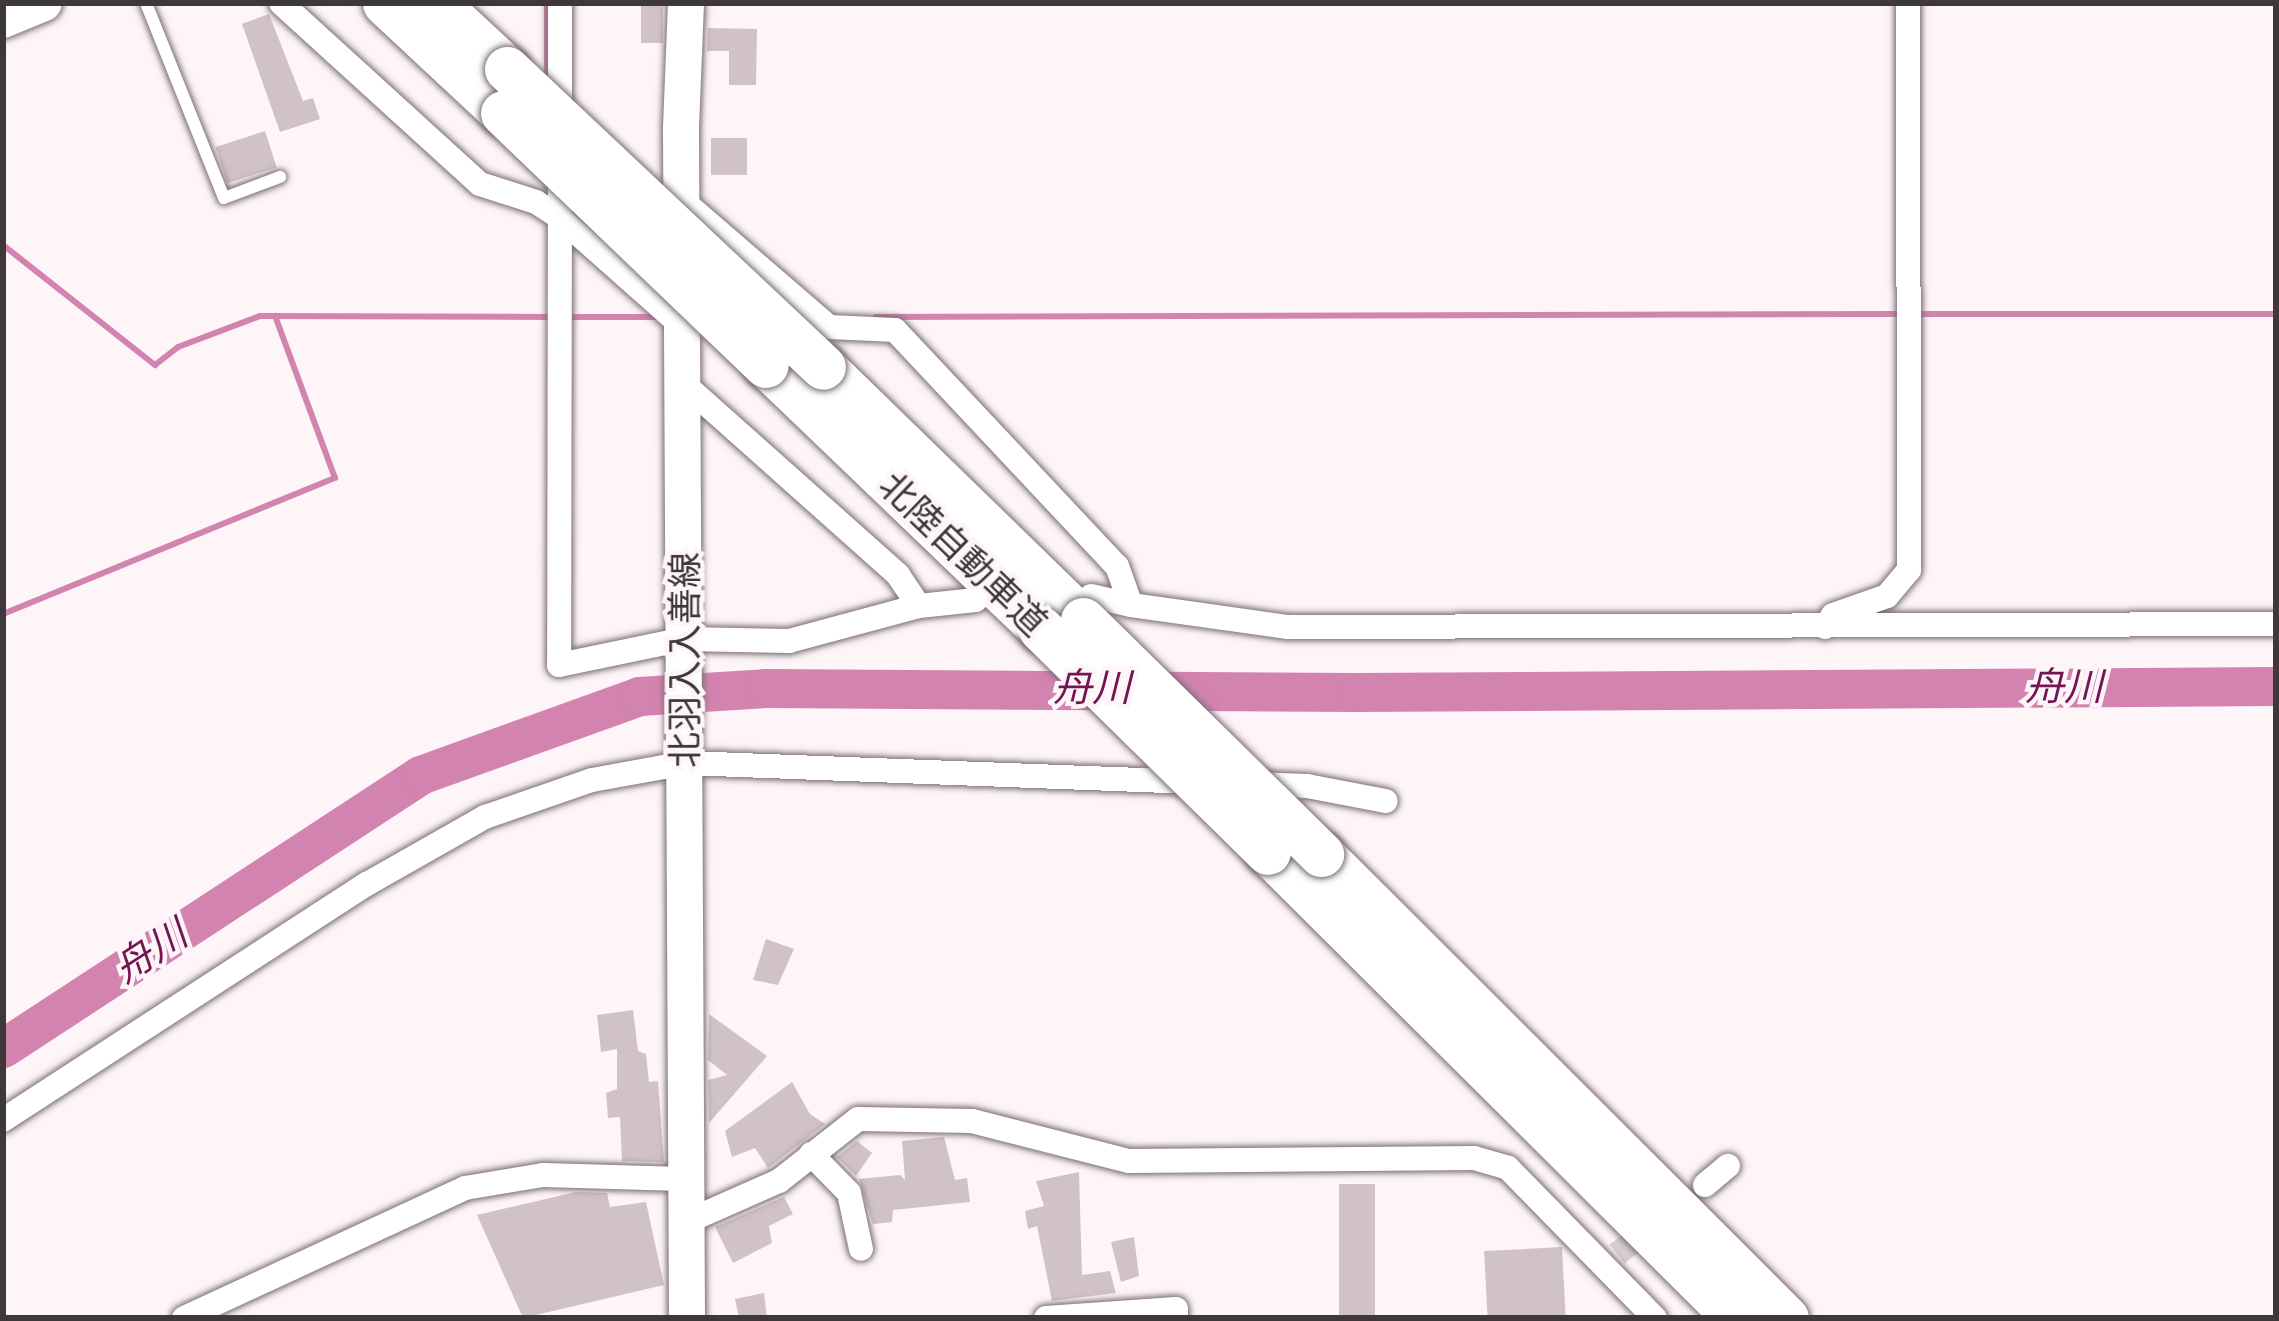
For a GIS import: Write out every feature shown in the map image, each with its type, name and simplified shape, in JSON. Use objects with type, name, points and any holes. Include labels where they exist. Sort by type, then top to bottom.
[{"type":"highway","name":"北陸自動車道","points":[[385,3],[505,91],[823,367],[1322,854],[1786,1318]]},
{"type":"highway","name":"北陸自動車道","points":[[436,3],[505,91],[766,365],[1072,615],[1268,852],[1736,1318]]},
{"type":"main road","points":[[3,20],[44,3]]},
{"type":"main road","name":"北羽入入善線","points":[[686,3],[682,200],[687,1318]]},
{"type":"street","points":[[281,3],[480,184],[536,202],[559,217],[684,328]]},
{"type":"street","points":[[560,3],[560,665],[684,645],[789,641],[919,607],[976,600]]},
{"type":"street","points":[[1825,627],[1834,615],[1887,596],[1909,570],[1908,3]]},
{"type":"street","points":[[682,200],[829,327],[895,330],[1117,566],[1131,605]]},
{"type":"street","points":[[683,383],[898,575],[919,607]]},
{"type":"street","points":[[1072,615],[1131,605],[1288,626],[2276,624]]},
{"type":"street","points":[[3,1120],[367,884],[485,818],[592,780],[686,763],[1307,786],[1386,802]]},
{"type":"street","points":[[686,1222],[779,1180],[858,1119],[972,1121],[1129,1161],[1474,1158],[1508,1168],[1613,1260],[1655,1318]]},
{"type":"street","points":[[811,1154],[849,1193],[861,1249]]},
{"type":"street","points":[[1705,1186],[1728,1166]]},
{"type":"street","points":[[184,1318],[465,1188],[543,1175],[683,1179]]},
{"type":"street","points":[[1046,1318],[1176,1309],[1176,1318]]},
{"type":"lane","points":[[146,3],[224,198],[280,177]]},
{"type":"building","points":[[641,3],[663,3],[663,43],[641,43]]},
{"type":"building","points":[[269,14],[303,101],[313,98],[320,119],[280,132],[242,24]]},
{"type":"building","points":[[708,28],[757,29],[756,85],[729,85],[729,51],[707,51]]},
{"type":"building","points":[[265,131],[277,167],[227,183],[216,147]]},
{"type":"building","points":[[711,138],[747,138],[747,175],[711,175]]},
{"type":"building","points":[[766,939],[794,949],[778,985],[753,980]]},
{"type":"building","points":[[633,1010],[638,1051],[646,1054],[649,1082],[658,1081],[664,1162],[622,1161],[620,1117],[608,1118],[606,1093],[617,1089],[617,1049],[601,1052],[597,1015]]},
{"type":"building","points":[[709,1014],[767,1056],[709,1123],[708,1080],[727,1075],[708,1060]]},
{"type":"building","points":[[792,1082],[810,1114],[825,1124],[768,1168],[755,1148],[732,1157],[725,1131]]},
{"type":"building","points":[[944,1137],[955,1180],[967,1178],[970,1202],[893,1210],[892,1222],[873,1224],[859,1179],[900,1175],[905,1180],[902,1141]]},
{"type":"building","points":[[857,1141],[872,1153],[856,1176],[837,1157]]},
{"type":"building","points":[[1079,1172],[1082,1275],[1110,1271],[1116,1293],[1052,1301],[1037,1226],[1028,1229],[1025,1211],[1044,1206],[1036,1181]]},
{"type":"building","points":[[1339,1184],[1375,1184],[1375,1318],[1339,1318]]},
{"type":"building","points":[[576,1192],[607,1193],[610,1207],[646,1202],[664,1285],[523,1318],[477,1215]]},
{"type":"building","points":[[784,1197],[793,1214],[769,1226],[772,1243],[733,1263],[715,1227]]},
{"type":"building","points":[[1134,1237],[1139,1276],[1121,1282],[1111,1242]]},
{"type":"building","points":[[1562,1247],[1566,1318],[1488,1318],[1484,1251]]},
{"type":"building","points":[[764,1293],[767,1318],[739,1318],[735,1299]]},
{"type":"waterway","points":[[547,3],[547,83]]},
{"type":"waterway","points":[[3,245],[155,365],[178,347],[260,316],[551,317]]},
{"type":"waterway","points":[[876,317],[1900,314]]},
{"type":"waterway","points":[[1914,314],[2276,314]]},
{"type":"waterway","points":[[3,614],[335,478],[275,316]]},
{"type":"waterway","points":[[564,317],[659,317]]},
{"type":"waterway","name":"舟川","points":[[3,1048],[420,775],[639,696],[765,688],[1355,692],[2276,686]]},
{"type":"tunnel","points":[[1617,1254],[1653,1226]]}]
